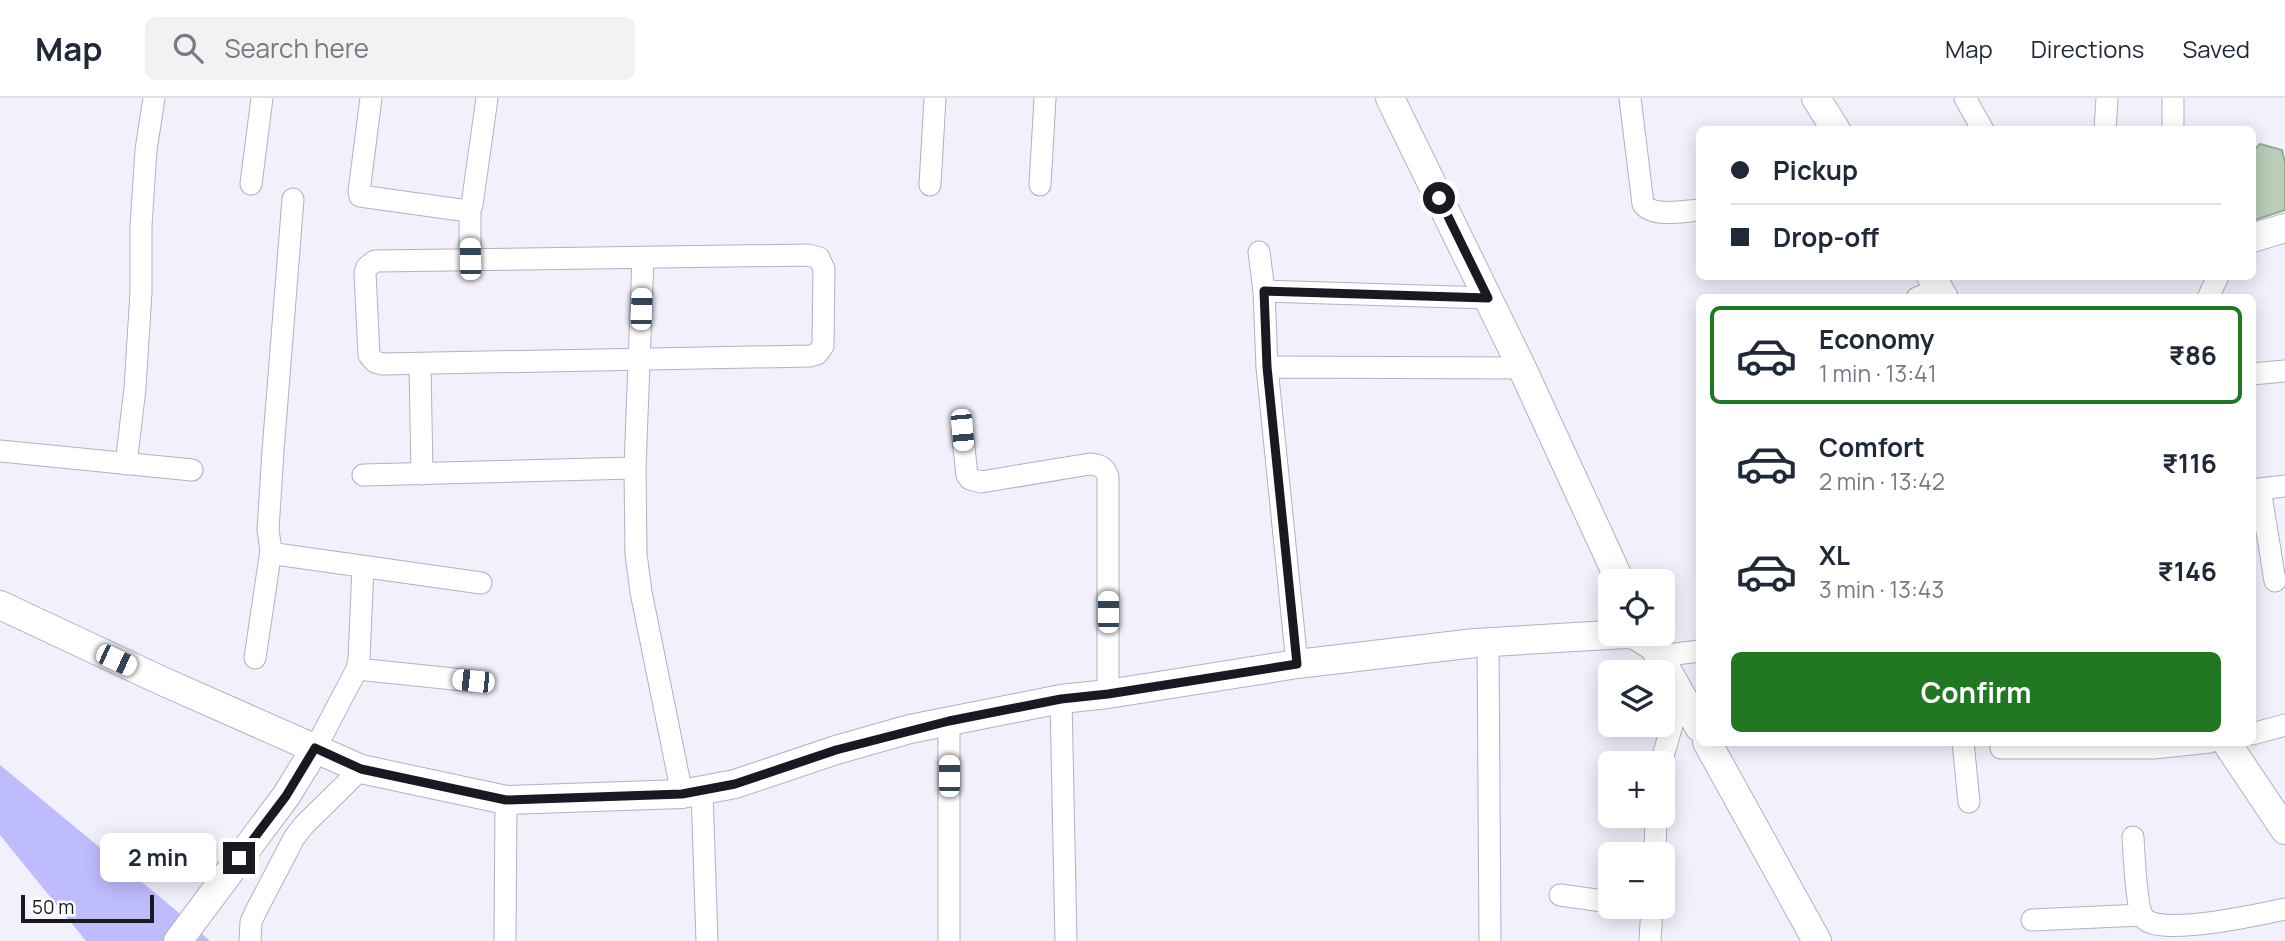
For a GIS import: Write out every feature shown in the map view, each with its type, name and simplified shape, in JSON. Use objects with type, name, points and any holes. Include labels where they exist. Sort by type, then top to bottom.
[{"type":"main road","points":[[1390,98],[1522,368],[1614,569]]},
{"type":"main road","points":[[1816,98],[1834,126]]},
{"type":"main road","points":[[2256,237],[2285,228]]},
{"type":"main road","points":[[0,605],[148,675],[361,769],[506,800],[692,792],[755,778],[836,750],[949,721],[1061,699],[1297,664],[1488,642],[1598,636]]},
{"type":"main road","points":[[1653,646],[1696,722]]},
{"type":"main road","points":[[1709,746],[1817,941]]},
{"type":"main road","points":[[2229,746],[2285,830]]},
{"type":"main road","points":[[178,941],[286,796],[315,748]]},
{"type":"street","points":[[127,464],[141,292],[141,226],[146,150],[154,98]]},
{"type":"street","points":[[251,184],[262,98]]},
{"type":"street","points":[[371,98],[360,196],[470,210]]},
{"type":"street","points":[[470,259],[470,210],[487,98]]},
{"type":"street","points":[[930,185],[935,98]]},
{"type":"street","points":[[1040,185],[1045,98]]},
{"type":"street","points":[[1630,98],[1643,204],[1655,212],[1696,210]]},
{"type":"street","points":[[1965,98],[1981,126]]},
{"type":"street","points":[[2105,126],[2107,98]]},
{"type":"street","points":[[2173,98],[2173,126]]},
{"type":"street","points":[[255,658],[271,550],[268,530],[293,199]]},
{"type":"street","points":[[1259,252],[1264,291],[1267,367],[1297,664]]},
{"type":"street","points":[[817,257],[824,269],[823,346],[817,354],[810,356],[420,364],[375,362],[369,355],[367,340],[367,267],[381,260],[470,259],[817,257]]},
{"type":"street","points":[[643,258],[635,468],[636,554],[641,592],[692,792],[707,941]]},
{"type":"street","points":[[1264,291],[1488,298]]},
{"type":"street","points":[[420,364],[422,474]]},
{"type":"street","points":[[1267,367],[1522,368]]},
{"type":"street","points":[[2256,374],[2285,371]]},
{"type":"street","points":[[962,430],[967,475],[974,481],[1090,464],[1101,466],[1106,471],[1108,694]]},
{"type":"street","points":[[0,451],[191,470]]},
{"type":"street","points":[[363,475],[635,468]]},
{"type":"street","points":[[2275,581],[2256,489],[2285,486]]},
{"type":"street","points":[[271,550],[276,554],[363,568],[481,583]]},
{"type":"street","points":[[315,748],[357,669],[363,568]]},
{"type":"street","points":[[1488,642],[1490,941]]},
{"type":"street","points":[[1669,646],[1696,650]]},
{"type":"street","points":[[357,669],[473,681]]},
{"type":"street","points":[[1664,751],[1681,694]]},
{"type":"street","points":[[1061,699],[1066,941]]},
{"type":"street","points":[[949,721],[950,941]]},
{"type":"street","points":[[2256,733],[2285,725]]},
{"type":"street","points":[[1963,746],[1969,802]]},
{"type":"street","points":[[2001,748],[2173,746]]},
{"type":"street","points":[[250,941],[251,922],[294,838],[361,769]]},
{"type":"street","points":[[505,941],[506,800]]},
{"type":"street","points":[[2133,837],[2142,915],[2151,924],[2166,926],[2220,921],[2285,909]]},
{"type":"street","points":[[1560,895],[1598,900]]},
{"type":"street","points":[[2032,920],[2142,915]]},
{"type":"street","points":[[1650,941],[1651,919]]},
{"type":"water","points":[[0,765],[210,941],[86,941],[0,835]]},
{"type":"building","points":[[2260,144],[2282,150],[2285,163],[2285,210],[2256,220],[2256,148]]},
{"type":"route","points":[[239,858],[286,796],[315,748],[361,769],[506,800],[682,794],[735,784],[909,729],[1061,699],[1297,664],[1267,367],[1264,291],[1488,298],[1439,198]]}]
